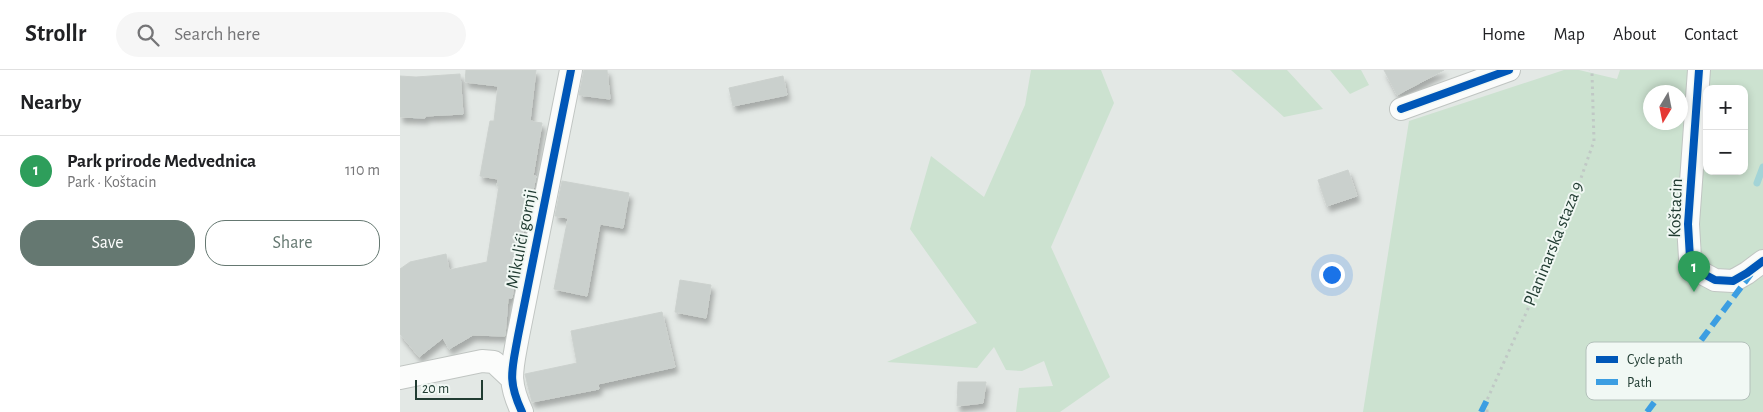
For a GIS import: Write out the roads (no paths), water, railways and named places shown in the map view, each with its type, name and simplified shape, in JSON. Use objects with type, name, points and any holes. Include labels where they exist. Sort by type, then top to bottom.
[{"type":"street","name":"Mikulići gornji","points":[[522,412],[513,393],[511,378],[571,70]]},
{"type":"street","points":[[1401,109],[1509,70]]},
{"type":"street","name":"Koštacin","points":[[1698,70],[1688,224],[1690,258],[1700,272],[1715,280],[1733,281],[1763,261]]},
{"type":"street","points":[[400,378],[482,361],[494,362],[511,378]]},
{"type":"waterway","points":[[1757,183],[1763,167]]},
{"type":"place","name":"Park prirode Medvednica","points":[[1694,292]]}]
